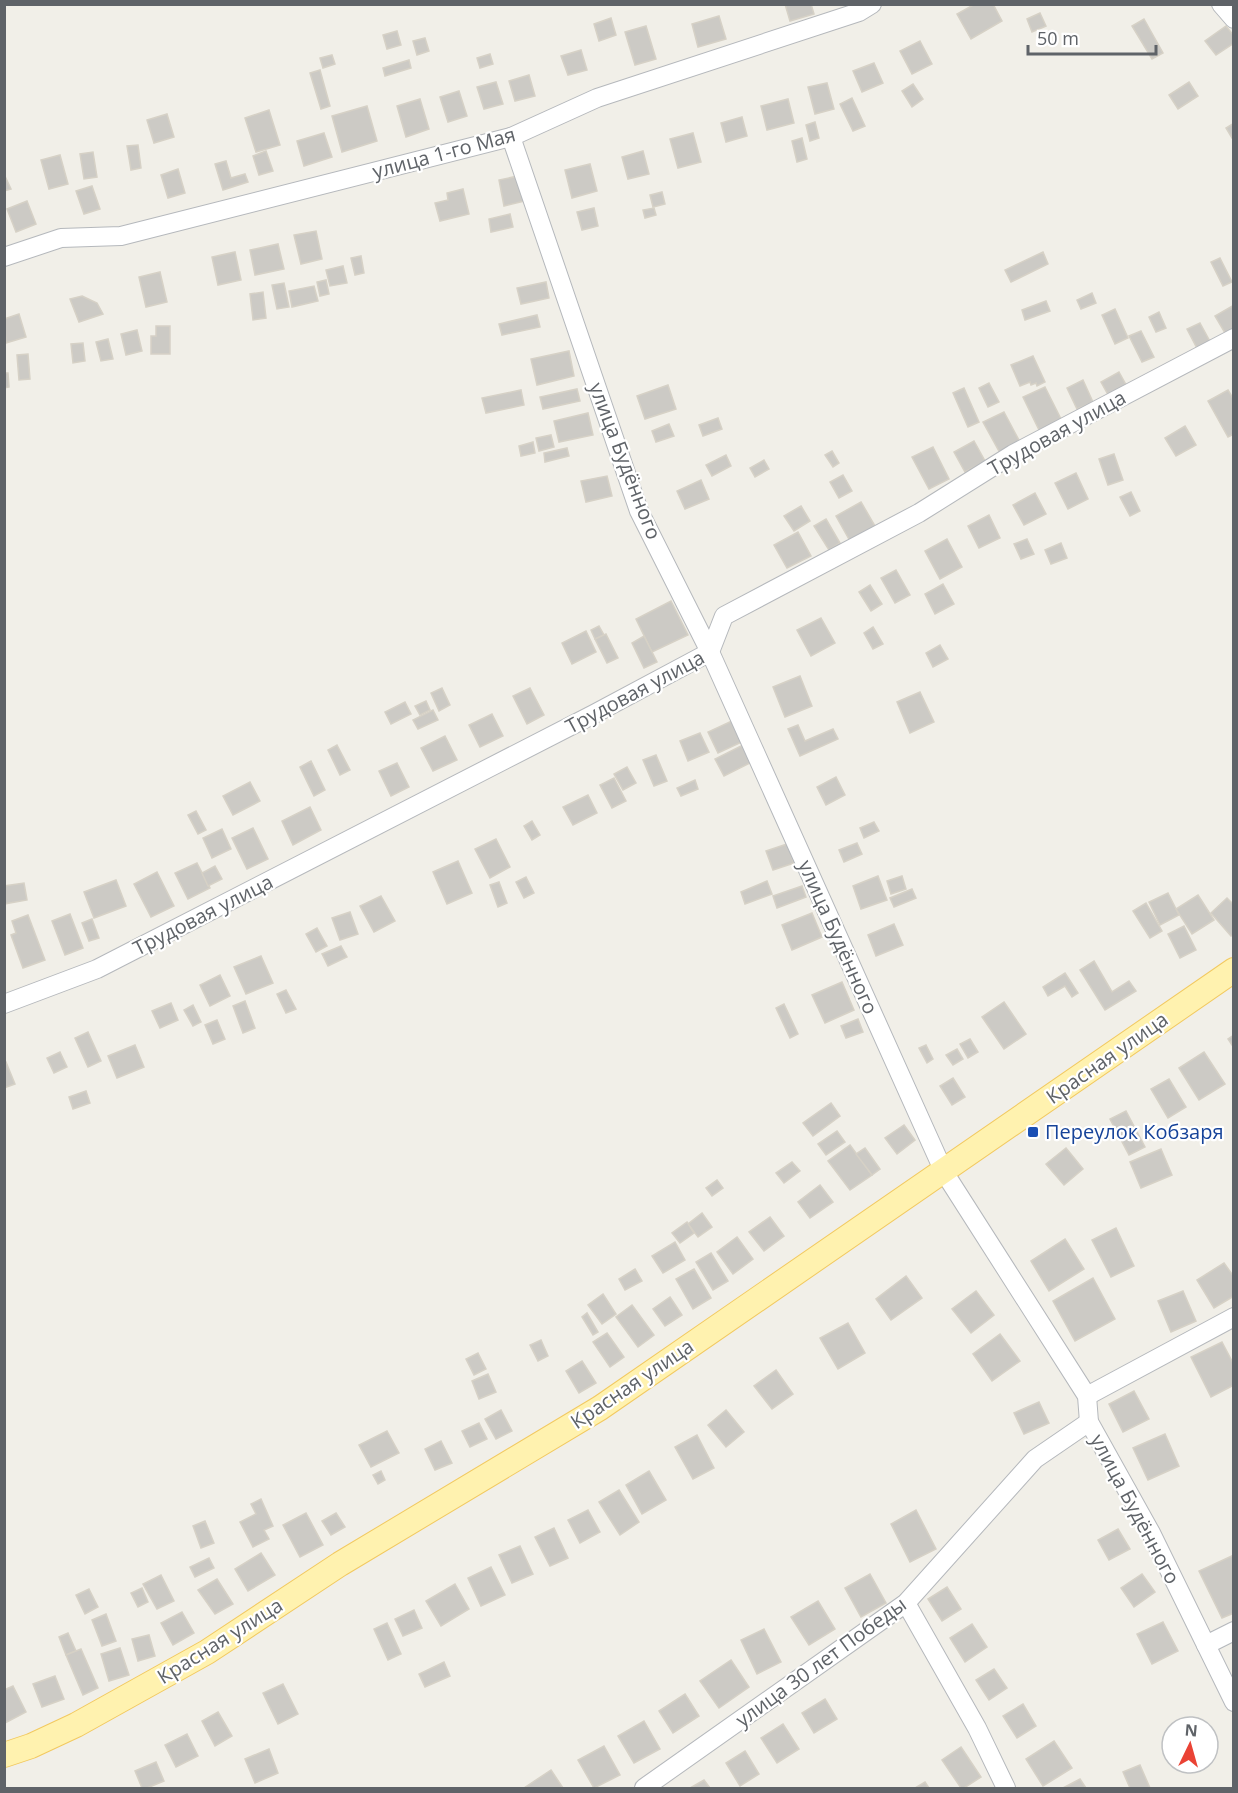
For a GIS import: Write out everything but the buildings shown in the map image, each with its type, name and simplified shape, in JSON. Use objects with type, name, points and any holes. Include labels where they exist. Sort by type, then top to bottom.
[{"type":"main road","name":"Красная улица","points":[[4,1755],[31,1746],[76,1725],[207,1652],[340,1564],[600,1408],[1233,970]]},
{"type":"street","name":"улица 1-го Мая","points":[[4,257],[61,238],[121,236],[511,137],[597,98],[859,12],[872,4]]},
{"type":"street","points":[[1221,4],[1233,19]]},
{"type":"street","name":"улица Будённого","points":[[511,137],[639,511],[710,652],[944,1172],[1087,1396],[1089,1422],[1151,1533],[1233,1702]]},
{"type":"street","name":"Трудовая улица","points":[[4,1004],[98,969],[584,720],[710,652],[724,616],[920,513],[1013,454],[1233,338]]},
{"type":"street","points":[[1087,1396],[1233,1317]]},
{"type":"street","name":"улица 30 лет Победы","points":[[644,1788],[906,1603],[1035,1459],[1089,1422]]},
{"type":"street","points":[[906,1603],[977,1728],[1002,1787]]},
{"type":"street","points":[[1206,1645],[1233,1631]]},
{"type":"place","name":"Переулок Кобзаря","points":[[1033,1132]]}]
